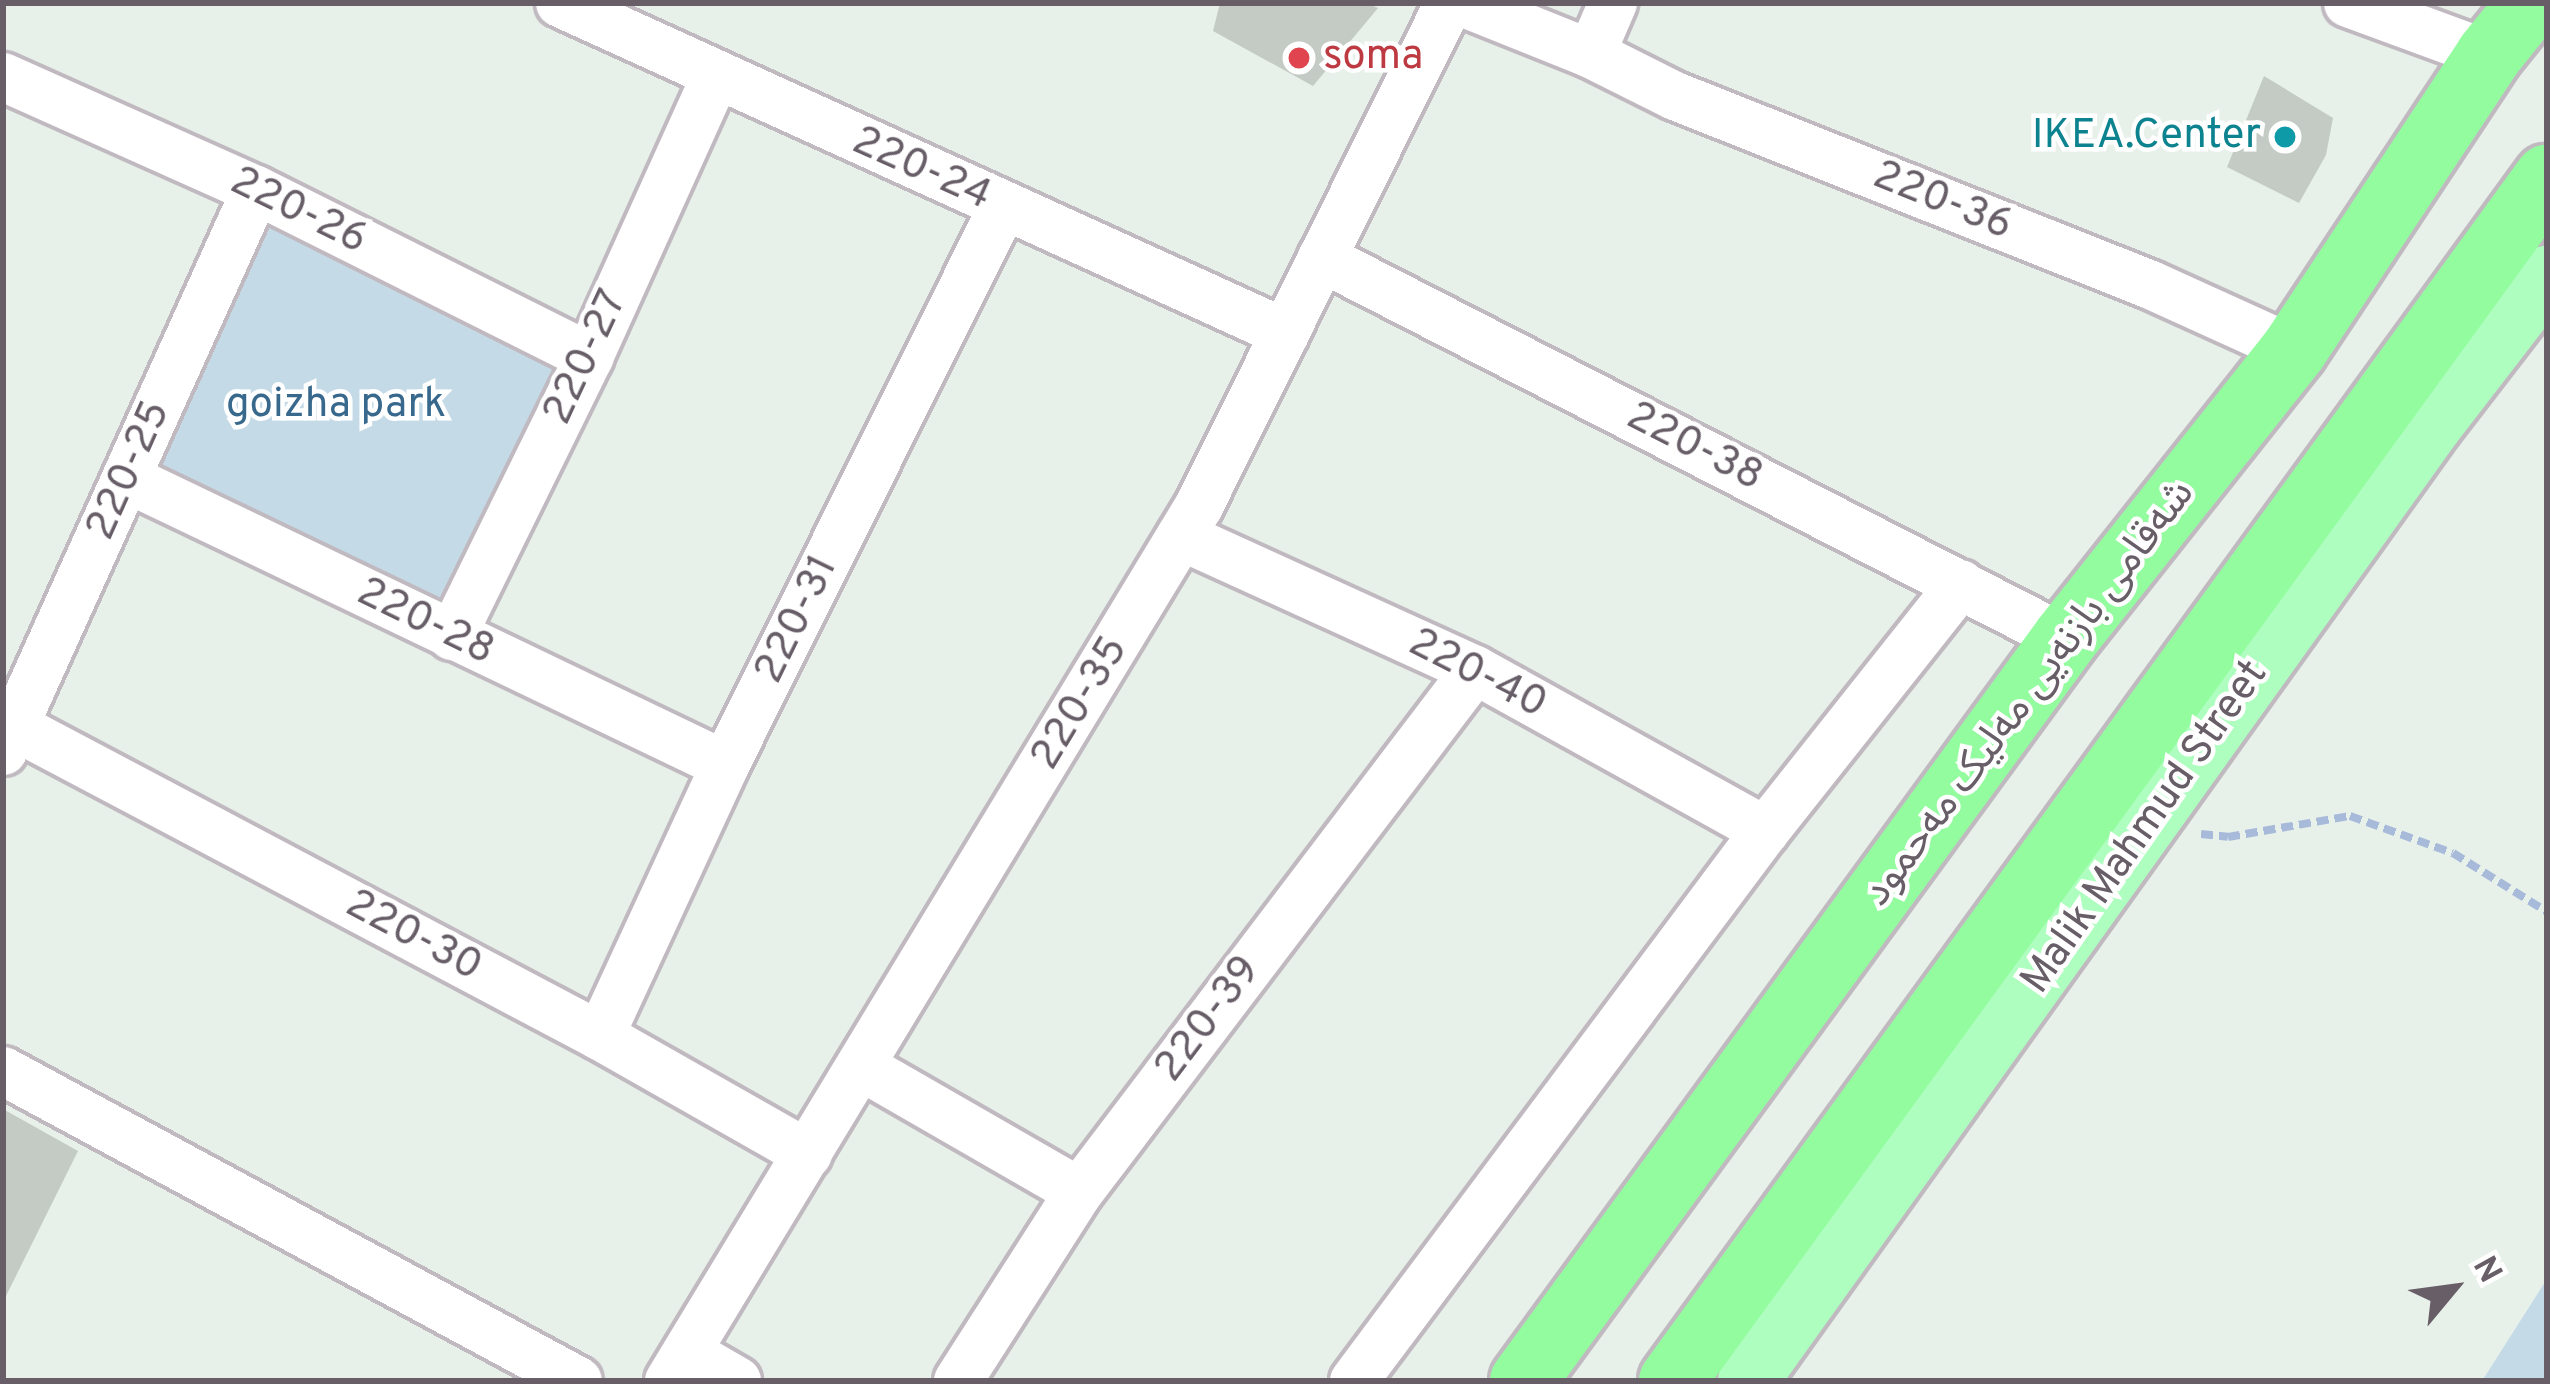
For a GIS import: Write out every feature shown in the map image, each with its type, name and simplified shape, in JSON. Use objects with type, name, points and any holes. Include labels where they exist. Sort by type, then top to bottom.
[{"type":"highway","name":"شەقامی بازنەیی مەلیک مەحمود","points":[[1523,1381],[2065,639],[2294,350],[2489,55],[2531,3]]},
{"type":"highway","points":[[1672,1381],[2547,178]]},
{"type":"main road","name":"Malik Mahmud Street","points":[[1748,1381],[2433,424],[2547,276]]},
{"type":"street","name":"220-24","points":[[560,3],[716,78],[1285,333]]},
{"type":"street","name":"220-35","points":[[678,1366],[1181,536],[1449,3]]},
{"type":"street","name":"220-36","points":[[1464,3],[1591,54],[1675,96],[2152,285],[2294,350]]},
{"type":"street","points":[[1591,54],[1613,3]]},
{"type":"street","points":[[2348,3],[2421,15],[2489,55]]},
{"type":"street","name":"220-26","points":[[3,77],[256,190],[589,357]]},
{"type":"street","name":"220-27","points":[[452,636],[589,357],[716,78]]},
{"type":"street","name":"220-25","points":[[9,739],[256,190]]},
{"type":"street","name":"220-31","points":[[599,1036],[725,765],[1003,207]]},
{"type":"street","name":"220-38","points":[[1322,257],[2065,639]]},
{"type":"street","name":"220-28","points":[[126,478],[725,765]]},
{"type":"street","name":"220-40","points":[[1181,536],[1474,670],[1765,831]]},
{"type":"street","points":[[1354,1381],[1765,831],[1961,584]]},
{"type":"street","name":"220-39","points":[[958,1381],[1079,1192],[1474,670]]},
{"type":"street","name":"220-30","points":[[9,739],[599,1036],[808,1154]]},
{"type":"street","points":[[862,1067],[1079,1192]]},
{"type":"street","points":[[3,1072],[578,1381]]},
{"type":"street","points":[[678,1366],[737,1381]]},
{"type":"path","points":[[2146,828],[2228,837],[2350,816],[2453,853],[2547,912]]},
{"type":"green space","name":"goizha park","points":[[256,190],[588,359],[445,641],[113,472]]},
{"type":"green space","points":[[2547,1279],[2547,1381],[2482,1381]]},
{"type":"building","name":"soma","points":[[1220,3],[1366,3],[1378,8],[1313,86],[1213,31]]},
{"type":"building","name":"IKEA.Center","points":[[2264,76],[2333,118],[2326,155],[2299,203],[2227,167]]},
{"type":"building","points":[[3,1109],[78,1151],[3,1302]]},
{"type":"place","name":"soma","points":[[1299,58]]},
{"type":"place","name":"IKEA.Center","points":[[2285,137]]}]
